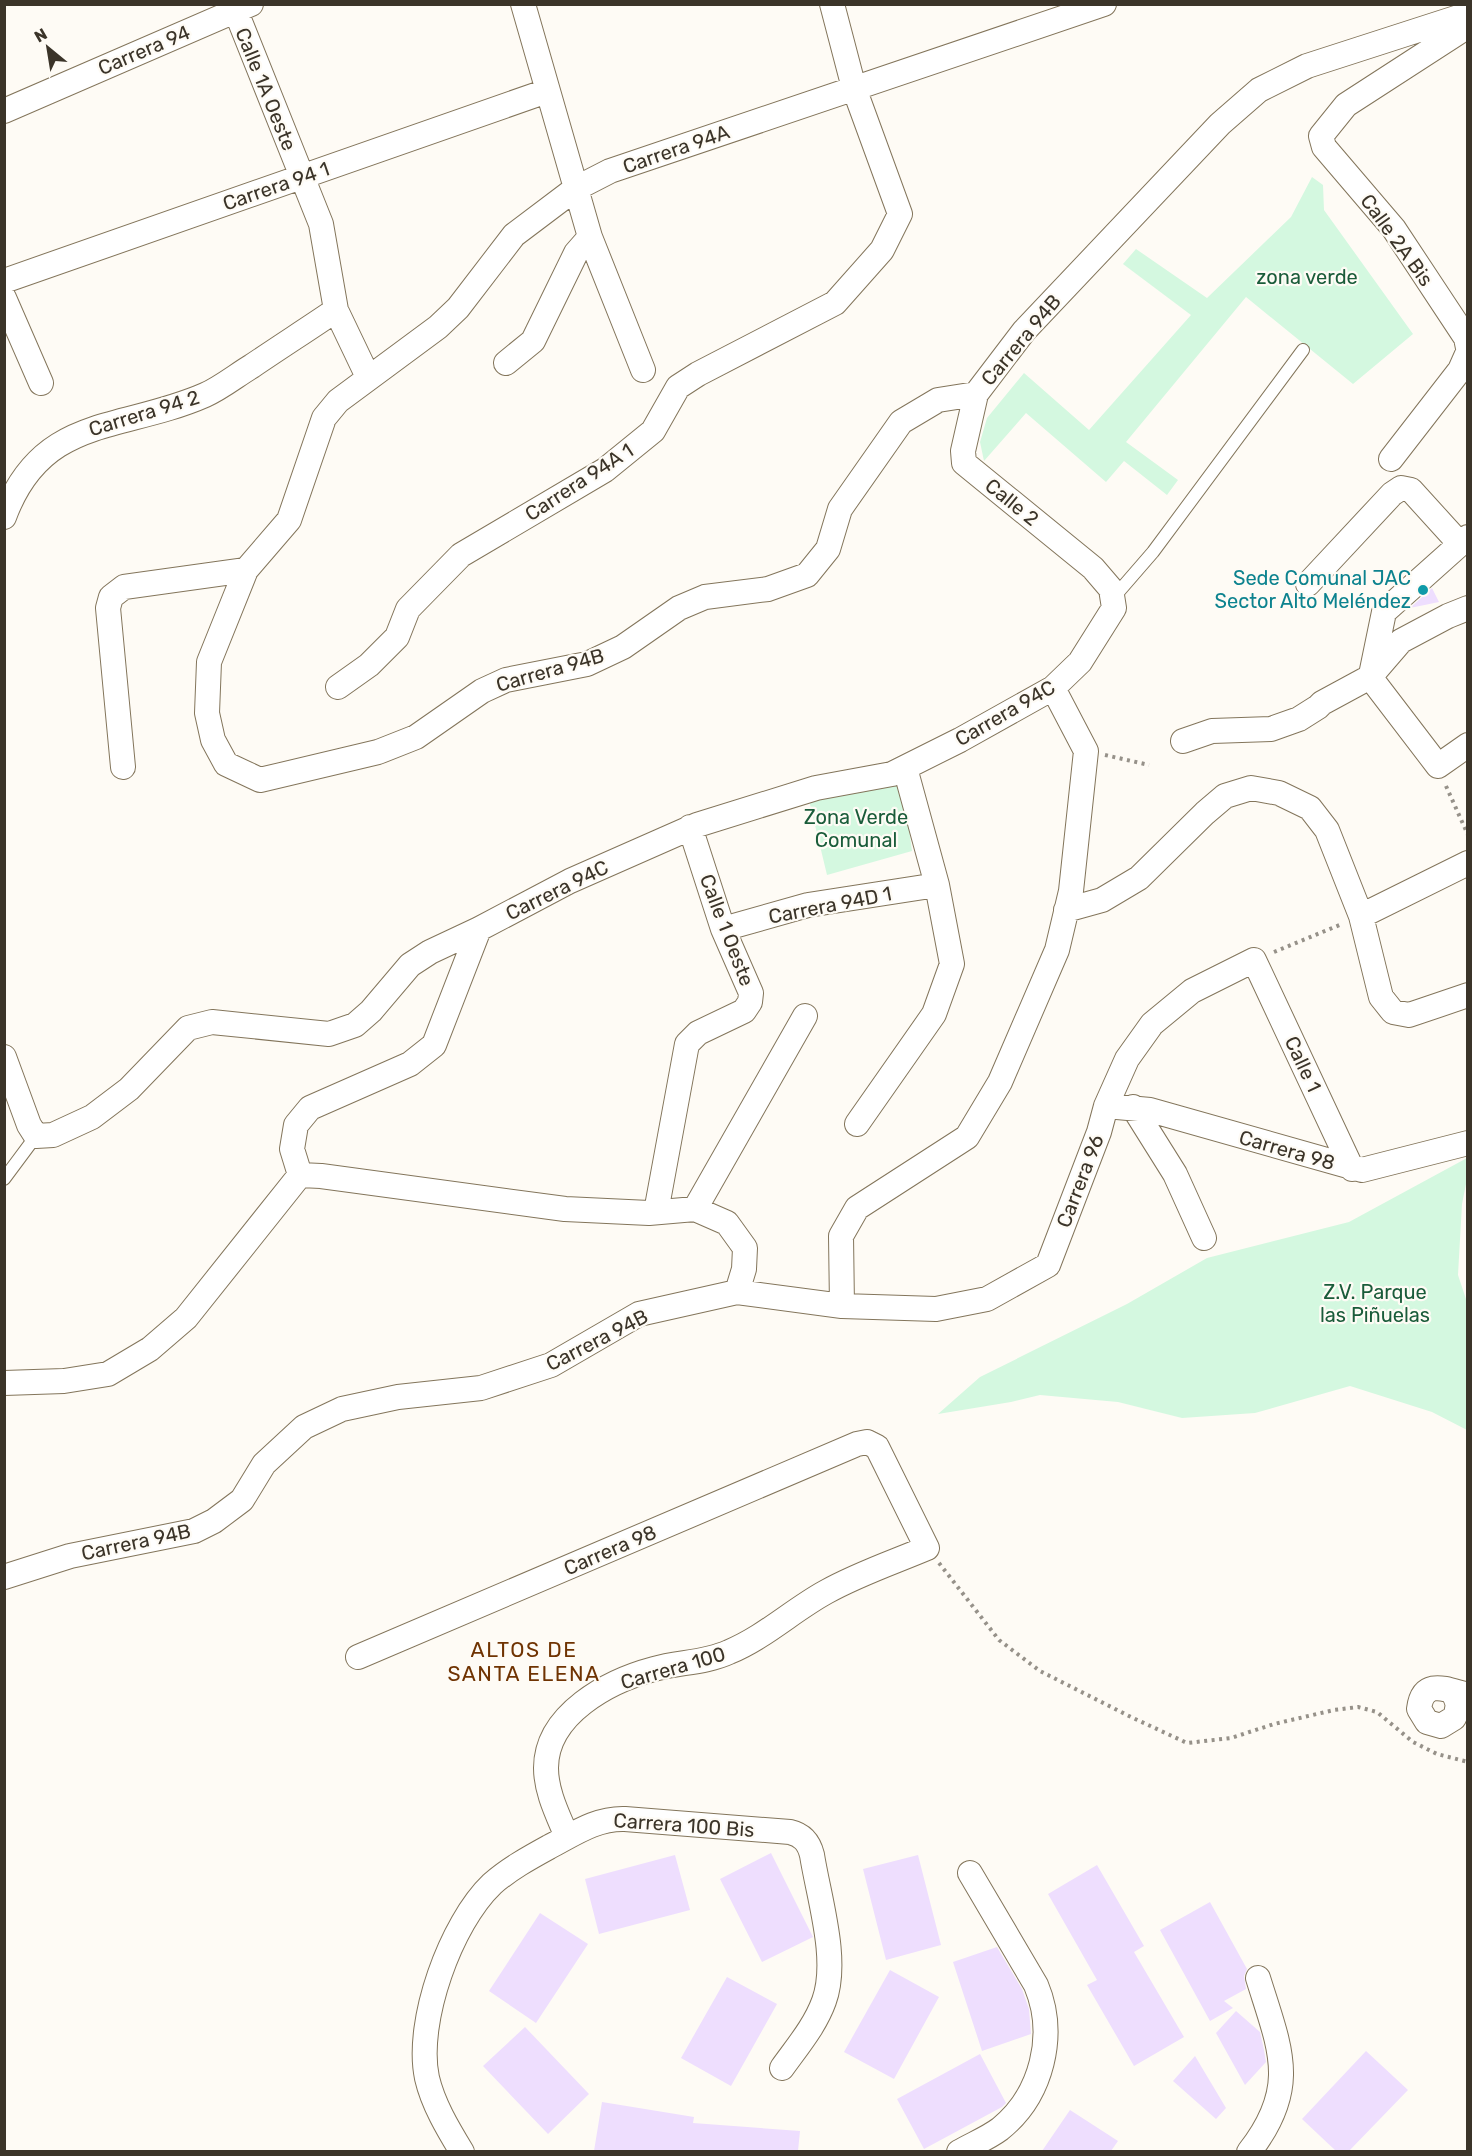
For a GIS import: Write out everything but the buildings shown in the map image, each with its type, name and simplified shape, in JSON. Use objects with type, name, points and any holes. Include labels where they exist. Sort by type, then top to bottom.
[{"type":"street","points":[[523,4],[590,237],[644,370]]},
{"type":"street","points":[[832,4],[854,88]]},
{"type":"street","name":"Carrera 94A","points":[[246,570],[289,520],[324,418],[338,400],[438,327],[458,308],[514,235],[575,189],[610,171],[1104,4]]},
{"type":"street","name":"Carrera 94","points":[[4,111],[239,7]]},
{"type":"street","name":"Calle 1A Oeste","points":[[239,7],[321,224],[336,310],[368,377]]},
{"type":"street","name":"Carrera 94B","points":[[246,570],[209,662],[207,713],[213,740],[226,764],[260,780],[378,752],[416,737],[482,691],[506,680],[587,664],[623,647],[679,608],[705,597],[768,589],[807,575],[828,549],[840,509],[901,422],[938,400],[976,394],[1024,331],[1220,123],[1259,90],[1307,66],[1467,14]]},
{"type":"street","name":"Calle 2A Bis","points":[[1467,26],[1346,105],[1321,136],[1324,147],[1394,229],[1466,338],[1467,350]]},
{"type":"street","name":"Carrera 94A 1","points":[[338,687],[369,665],[396,637],[408,609],[461,555],[605,470],[653,432],[678,387],[698,374],[835,303],[882,250],[900,214],[854,88]]},
{"type":"street","name":"Carrera 94 1","points":[[4,281],[547,91]]},
{"type":"street","points":[[506,363],[533,341],[576,253],[590,237]]},
{"type":"street","points":[[4,298],[41,383]]},
{"type":"street","name":"Carrera 94 2","points":[[4,517],[29,469],[50,450],[86,431],[165,410],[207,394],[336,310]]},
{"type":"street","points":[[1391,459],[1460,370],[1467,350]]},
{"type":"street","name":"Calle 2","points":[[976,394],[963,451],[964,463],[1093,568],[1112,594]]},
{"type":"street","points":[[1308,584],[1392,494],[1401,488],[1411,490],[1464,541],[1384,612],[1370,677],[1438,766],[1467,745]]},
{"type":"street","points":[[123,767],[108,608],[111,597],[124,587],[246,570]]},
{"type":"street","name":"Carrera 94C","points":[[36,1136],[53,1135],[92,1117],[129,1089],[188,1028],[212,1022],[329,1034],[355,1025],[410,965],[430,952],[570,881],[690,827],[816,788],[892,774],[905,768],[1053,688],[1080,662],[1114,608],[1112,594]]},
{"type":"street","points":[[1183,741],[1212,731],[1271,729],[1299,719],[1322,703],[1370,677],[1401,641],[1467,608]]},
{"type":"street","points":[[842,1305],[841,1236],[857,1208],[967,1137],[1000,1082],[1057,950],[1071,891],[1086,751],[1053,688]]},
{"type":"street","points":[[857,1124],[934,1014],[952,964],[937,885],[905,768]]},
{"type":"street","points":[[1066,910],[1102,900],[1139,878],[1225,796],[1251,788],[1279,794],[1310,808],[1327,830],[1361,916],[1381,997],[1393,1012],[1409,1015],[1467,995]]},
{"type":"street","name":"Calle 1 Oeste","points":[[656,1212],[687,1044],[698,1034],[744,1011],[750,1002],[751,993],[723,929],[690,827]]},
{"type":"street","points":[[1361,916],[1467,862]]},
{"type":"street","name":"Carrera 94D 1","points":[[723,929],[808,905],[937,885]]},
{"type":"street","points":[[300,1175],[292,1149],[296,1125],[310,1108],[410,1064],[434,1045],[479,929]]},
{"type":"street","name":"Carrera 96","points":[[737,1292],[842,1305],[936,1309],[987,1299],[1048,1265],[1099,1132],[1106,1106],[1127,1059],[1152,1024],[1192,991],[1254,960]]},
{"type":"street","name":"Calle 1","points":[[1254,960],[1352,1169]]},
{"type":"street","points":[[695,1209],[805,1016]]},
{"type":"street","points":[[4,1058],[29,1125],[36,1136]]},
{"type":"street","name":"Carrera 98","points":[[1106,1106],[1150,1110],[1352,1169],[1362,1170],[1467,1143]]},
{"type":"street","points":[[1132,1107],[1175,1174],[1204,1238]]},
{"type":"street","points":[[300,1175],[333,1177],[564,1209],[656,1212],[695,1209],[727,1223],[745,1248],[744,1269],[737,1292]]},
{"type":"street","points":[[4,1383],[64,1381],[108,1374],[150,1348],[186,1318],[300,1175]]},
{"type":"street","name":"Carrera 94B","points":[[4,1577],[70,1556],[194,1531],[214,1521],[242,1500],[264,1464],[304,1427],[342,1409],[399,1397],[482,1388],[551,1365],[639,1314],[737,1292]]},
{"type":"street","name":"Carrera 98","points":[[358,1658],[862,1443],[872,1444],[881,1452],[927,1548]]},
{"type":"street","name":"Carrera 100","points":[[567,1838],[552,1801],[546,1765],[550,1746],[561,1727],[582,1704],[613,1685],[641,1673],[706,1660],[728,1653],[761,1636],[833,1588],[927,1548]]},
{"type":"street","name":"Carrera 100 Bis","points":[[462,2151],[439,2112],[427,2078],[426,2044],[435,1987],[459,1930],[481,1896],[520,1863],[587,1826],[612,1819],[790,1832],[804,1838],[812,1855],[829,1953],[829,1974],[826,1994],[820,2011],[782,2068]]},
{"type":"street","points":[[959,2151],[999,2129],[1022,2105],[1041,2070],[1046,2036],[1042,2002],[1036,1985],[970,1873]]},
{"type":"street","points":[[1249,2151],[1273,2113],[1282,2076],[1280,2050],[1258,1978]]},
{"type":"lane","points":[[1112,594],[1153,552],[1303,350]]},
{"type":"lane","points":[[4,1179],[36,1136]]},
{"type":"path","points":[[1086,751],[1149,765]]},
{"type":"path","points":[[1438,766],[1467,835]]},
{"type":"path","points":[[1254,960],[1361,916]]},
{"type":"path","points":[[927,1548],[999,1640],[1040,1671],[1131,1718],[1187,1743],[1231,1738],[1304,1717],[1358,1707],[1377,1712],[1413,1742],[1437,1754],[1467,1762]]},
{"type":"green space","name":"zona verde","points":[[1312,177],[1323,185],[1324,210],[1413,334],[1353,384],[1246,297],[1126,442],[1178,480],[1167,495],[1124,461],[1106,482],[1026,413],[984,461],[980,442],[987,418],[1024,373],[1089,430],[1191,315],[1123,264],[1136,249],[1207,298],[1291,217]]},
{"type":"green space","name":"Zona Verde Comunal","points":[[903,784],[912,851],[827,875],[809,800]]},
{"type":"green space","name":"Z.V. Parque las Piñuelas","points":[[1467,1158],[1458,1275],[1467,1302],[1467,1430],[1432,1412],[1350,1386],[1255,1413],[1182,1418],[1118,1402],[1040,1395],[938,1414],[980,1377],[1127,1304],[1207,1258],[1349,1222]]},
{"type":"place","name":"Sede Comunal JAC Sector Alto Meléndez","points":[[1423,590]]},
{"type":"district","name":"ALTOS DE SANTA ELENA","points":[[524,1661]]}]
